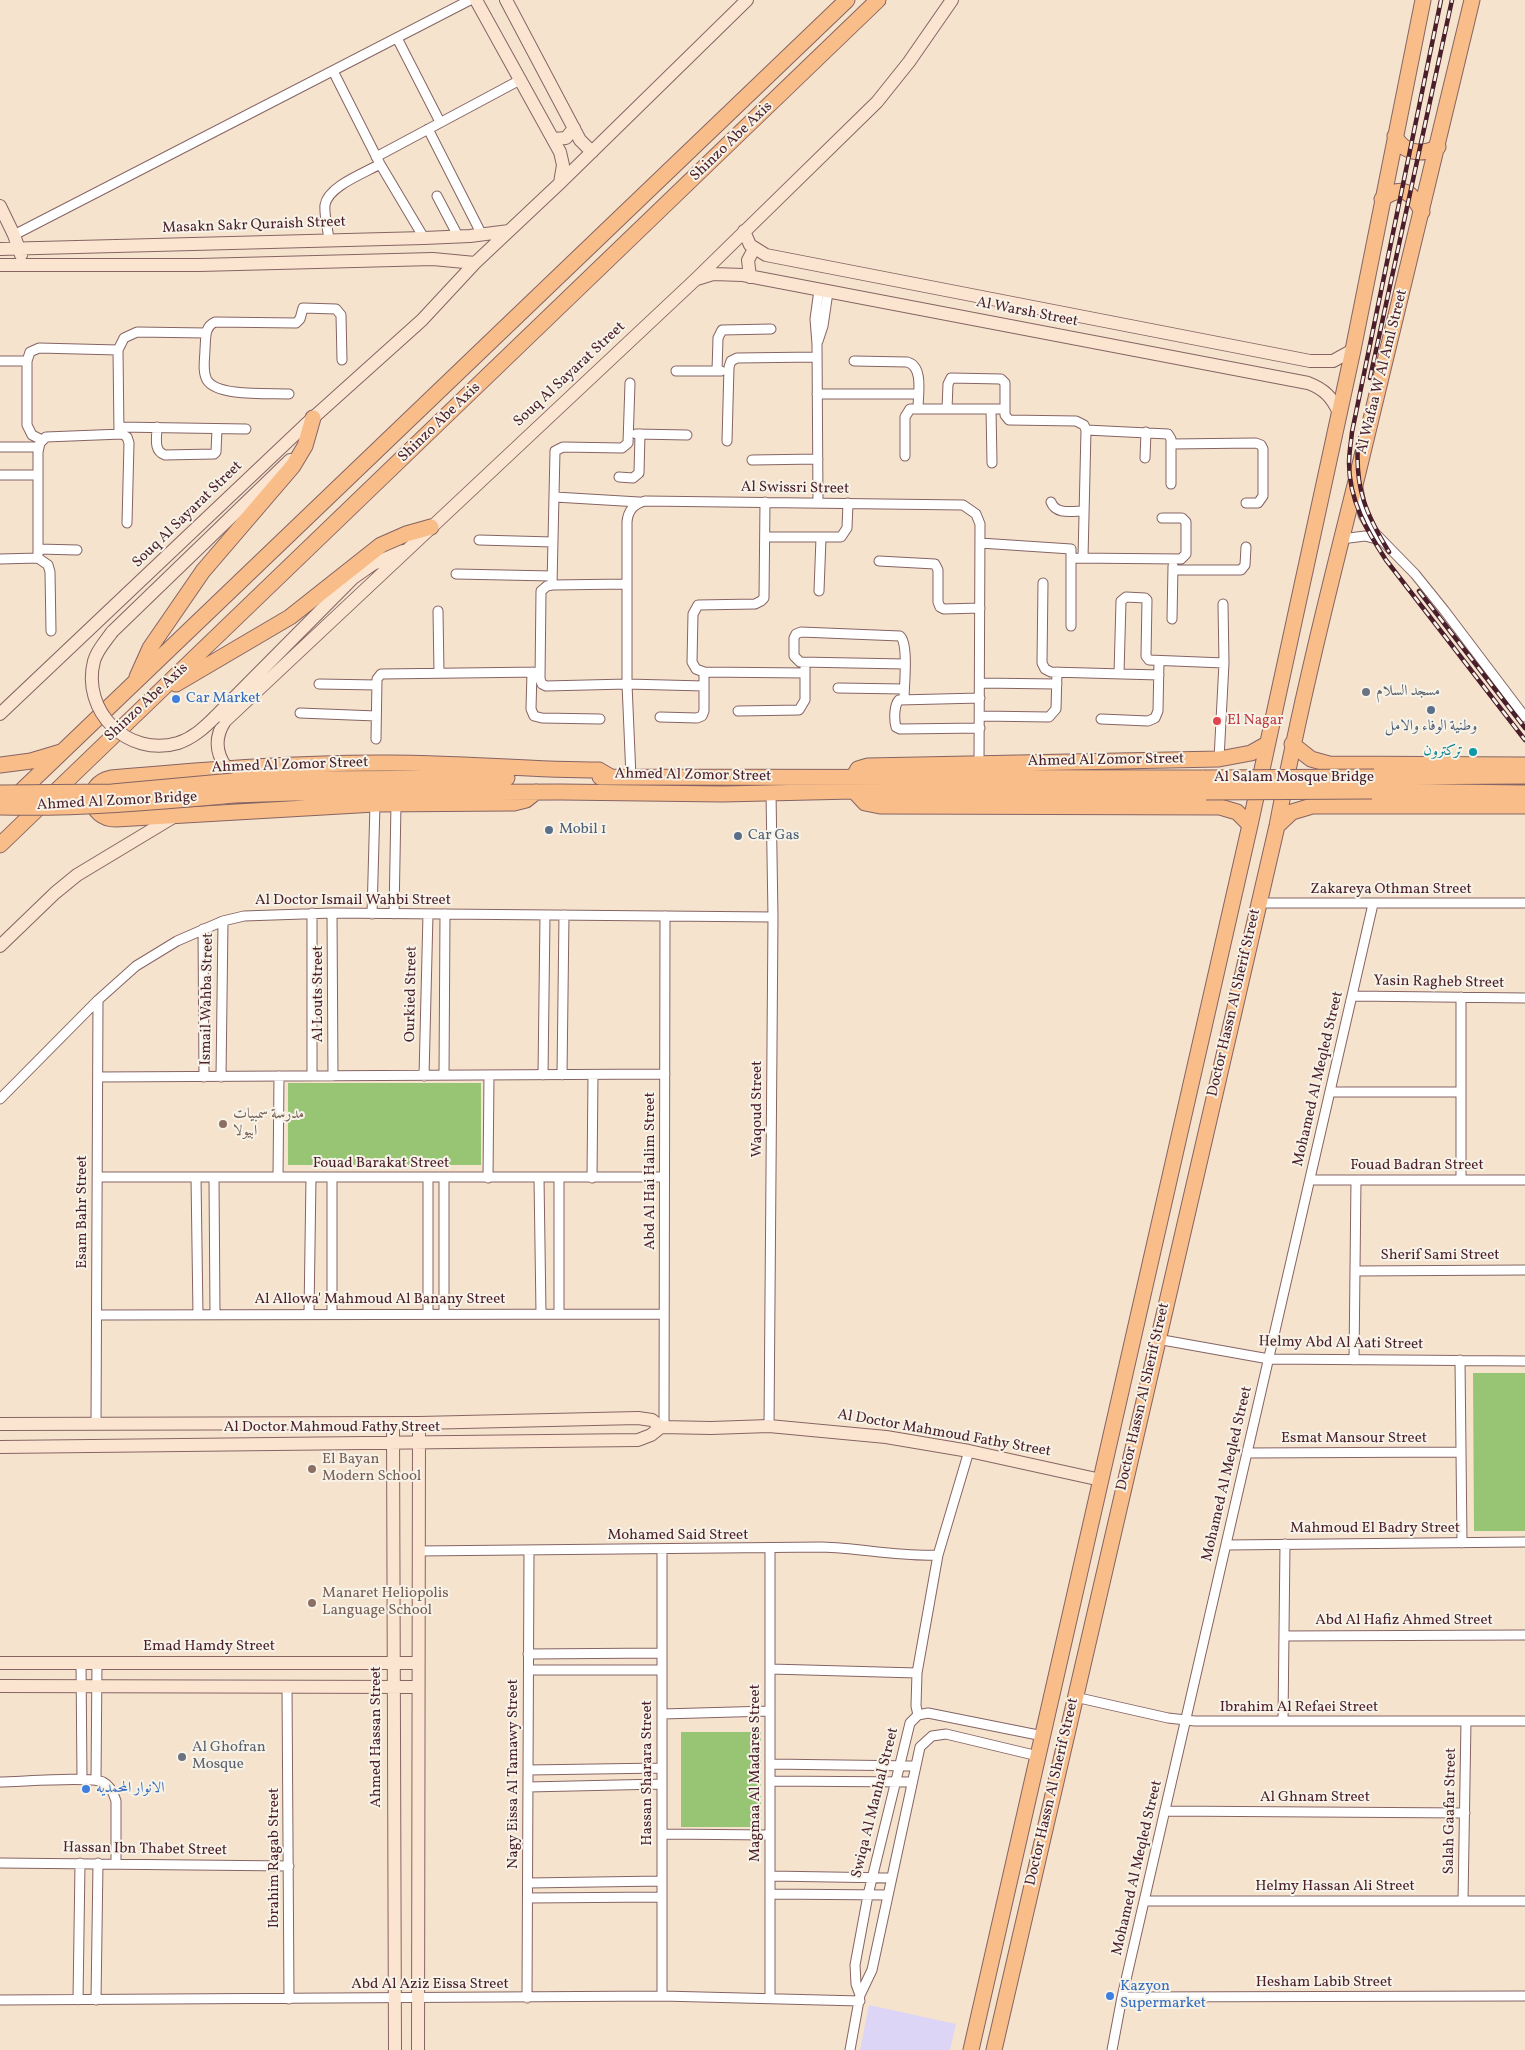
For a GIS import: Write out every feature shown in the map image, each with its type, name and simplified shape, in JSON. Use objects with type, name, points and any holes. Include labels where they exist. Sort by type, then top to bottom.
[{"type":"main road","name":"Shinzo Abe Axis","points":[[0,812],[847,0]]},
{"type":"main road","name":"Shinzo Abe Axis","points":[[0,845],[878,0]]},
{"type":"main road","name":"Al Wafaa W Al Aml Street","points":[[1267,744],[1353,350],[1394,136],[1423,0]]},
{"type":"main road","name":"Al Wafaa W Al Aml Street","points":[[1292,744],[1323,608],[1357,478],[1472,0]]},
{"type":"main road","points":[[1394,136],[1400,144],[1416,152],[1428,152],[1438,147]]},
{"type":"main road","points":[[1382,199],[1392,192],[1406,192],[1415,198],[1422,212]]},
{"type":"main road","points":[[136,682],[150,648],[203,570],[294,466],[304,446],[308,422]]},
{"type":"main road","points":[[156,696],[290,617],[381,545],[406,534],[431,527]]},
{"type":"main road","points":[[1298,603],[1323,608]]},
{"type":"main road","name":"Ahmed Al Zomor Street","points":[[853,784],[858,769],[868,766],[1219,759],[1251,753],[1267,744]]},
{"type":"main road","name":"Doctor Hassn Al Sherif Street","points":[[971,2050],[1267,744]]},
{"type":"main road","points":[[1292,744],[1311,759],[1329,764],[1525,765]]},
{"type":"main road","name":"Doctor Hassn Al Sherif Street","points":[[994,2050],[1142,1402],[1277,826],[1292,744]]},
{"type":"main road","points":[[0,765],[31,761],[62,752]]},
{"type":"main road","points":[[1210,807],[1219,799],[1225,788],[1226,776],[1219,759]]},
{"type":"main road","name":"Ahmed Al Zomor Street","points":[[382,763],[599,770],[611,777],[853,784],[771,792],[536,792],[526,800],[514,803],[375,804],[116,819],[104,818],[99,814],[95,810],[92,798],[96,786],[111,778],[226,767],[382,763]]},
{"type":"main road","points":[[1319,805],[1312,792],[1312,782],[1320,769],[1329,764]]},
{"type":"main road","name":"Al Salam Mosque Bridge","points":[[853,784],[1373,784],[1525,776]]},
{"type":"main road","points":[[234,788],[294,778],[611,777]]},
{"type":"main road","points":[[853,784],[864,803],[880,806],[1210,807],[1232,810],[1242,816],[1250,825]]},
{"type":"main road","name":"Al Salam Mosque Bridge","points":[[1373,784],[1525,793]]},
{"type":"main road","points":[[234,788],[293,793],[536,792]]},
{"type":"main road","name":"Ahmed Al Zomor Bridge","points":[[0,793],[234,788]]},
{"type":"main road","name":"Ahmed Al Zomor Bridge","points":[[0,807],[132,804],[234,788]]},
{"type":"main road","points":[[1277,826],[1286,816],[1299,809],[1319,805],[1525,806]]},
{"type":"main road","points":[[1150,1264],[1173,1270]]},
{"type":"main road","points":[[1120,1398],[1142,1402]]},
{"type":"street","points":[[14,235],[470,0]]},
{"type":"street","points":[[476,0],[554,139],[562,159],[560,183]]},
{"type":"street","points":[[506,0],[582,143],[592,152]]},
{"type":"street","name":"Souq Al Sayarat Street","points":[[0,714],[308,422],[422,320],[474,263],[560,183],[747,0]]},
{"type":"street","name":"Souq Al Sayarat Street","points":[[226,767],[220,756],[217,744],[219,732],[225,721],[695,280],[881,97],[909,62],[952,0]]},
{"type":"street","points":[[397,38],[440,122]]},
{"type":"street","points":[[333,71],[378,161],[424,238]]},
{"type":"street","points":[[329,240],[325,208],[329,194],[428,129],[520,80]]},
{"type":"street","points":[[554,139],[566,138],[574,128]]},
{"type":"street","points":[[428,129],[482,235]]},
{"type":"street","points":[[437,196],[458,236],[461,250],[454,260]]},
{"type":"street","points":[[0,206],[20,248],[23,265]]},
{"type":"street","name":"Masakn Sakr Quraish Street","points":[[1,247],[424,238],[482,235],[509,231]]},
{"type":"street","points":[[744,232],[747,241],[754,249],[748,260],[750,277]]},
{"type":"street","points":[[1,247],[2,265],[199,265],[454,260],[474,263]]},
{"type":"street","name":"Al Warsh Street","points":[[754,249],[766,255],[1310,361],[1332,361],[1353,350]]},
{"type":"street","name":"Al Warsh Street","points":[[695,280],[712,274],[750,277],[1308,383],[1328,394],[1335,402],[1339,413]]},
{"type":"street","points":[[818,503],[817,344],[815,319],[823,291]]},
{"type":"street","points":[[289,394],[226,391],[215,388],[205,374],[206,333],[209,326],[216,322],[296,323],[300,321],[303,308],[336,308],[341,315],[342,360]]},
{"type":"street","points":[[717,371],[718,338],[722,330],[770,329]]},
{"type":"street","points":[[128,523],[129,440],[119,430],[118,350],[124,338],[137,332],[206,333]]},
{"type":"street","points":[[40,443],[32,436],[27,425],[27,360],[30,352],[39,348],[118,350]]},
{"type":"street","points":[[727,441],[729,371],[732,361],[738,358],[817,357]]},
{"type":"street","points":[[0,361],[27,360]]},
{"type":"street","points":[[854,361],[911,362],[918,369],[918,408]]},
{"type":"street","points":[[1308,383],[1314,374],[1310,361]]},
{"type":"street","points":[[676,371],[729,371]]},
{"type":"street","points":[[947,408],[948,382],[953,378],[1003,380],[1005,385],[1005,415],[1009,420],[1076,421],[1081,423],[1086,430],[1083,558]]},
{"type":"street","points":[[600,719],[542,718],[534,716],[531,709],[536,672],[540,595],[544,588],[552,581],[555,454],[557,450],[563,447],[622,448],[627,444],[630,383]]},
{"type":"street","points":[[817,394],[918,394]]},
{"type":"street","points":[[905,456],[906,414],[910,409],[1005,409]]},
{"type":"street","points":[[991,409],[992,464]]},
{"type":"street","points":[[308,422],[298,447],[287,464],[112,632],[99,649],[94,660],[92,684],[98,707],[104,717],[116,730],[131,740],[142,744],[166,746],[189,738],[199,732],[215,717],[353,578],[379,561],[408,550]]},
{"type":"street","points":[[157,427],[157,449],[165,455],[215,454],[218,429]]},
{"type":"street","points":[[0,447],[40,443],[50,436],[157,427],[246,429]]},
{"type":"street","points":[[1086,430],[1168,434],[1171,437],[1171,484]]},
{"type":"street","points":[[1145,458],[1146,432]]},
{"type":"street","points":[[628,434],[687,435]]},
{"type":"street","points":[[619,477],[633,478],[639,473],[640,434]]},
{"type":"street","points":[[40,443],[38,554],[50,568],[51,631]]},
{"type":"street","points":[[1171,444],[1256,443],[1261,445],[1263,449],[1263,496],[1258,503],[1246,503]]},
{"type":"street","points":[[752,460],[818,459]]},
{"type":"street","points":[[0,475],[38,475]]},
{"type":"street","points":[[1357,478],[1363,515],[1371,529],[1383,540],[1444,610],[1525,717]]},
{"type":"street","name":"Al Swissri Street","points":[[555,498],[639,502],[963,505],[973,510],[979,518],[980,543],[979,763]]},
{"type":"street","points":[[631,777],[627,684],[628,516],[630,510],[639,502]]},
{"type":"street","points":[[764,502],[764,594],[762,601],[755,604],[701,604],[694,610],[692,662],[696,669],[704,672],[805,673]]},
{"type":"street","points":[[1051,502],[1054,508],[1060,511],[1084,512]]},
{"type":"street","points":[[765,537],[838,538],[844,534],[847,528],[848,503]]},
{"type":"street","points":[[1072,558],[1181,559],[1186,554],[1186,522],[1182,518],[1162,518]]},
{"type":"street","points":[[1341,539],[1365,536],[1383,540]]},
{"type":"street","points":[[819,591],[821,538]]},
{"type":"street","points":[[479,540],[553,542]]},
{"type":"street","points":[[980,543],[1068,547],[1072,550],[1071,626]]},
{"type":"street","points":[[1173,570],[1241,570],[1245,565],[1246,547]]},
{"type":"street","points":[[0,559],[77,550]]},
{"type":"street","points":[[879,560],[935,564],[938,570],[938,602],[940,607],[944,609],[980,608]]},
{"type":"street","points":[[1172,619],[1174,560]]},
{"type":"street","points":[[456,574],[627,584]]},
{"type":"street","points":[[1043,583],[1042,663],[1048,670],[1058,672],[1159,675]]},
{"type":"street","points":[[1119,674],[1121,601],[1124,597],[1145,598],[1147,600],[1146,656],[1149,660],[1224,663]]},
{"type":"street","points":[[1219,759],[1224,663],[1223,604]]},
{"type":"street","points":[[438,611],[439,673]]},
{"type":"street","points":[[905,664],[805,662],[798,660],[794,656],[794,638],[798,632],[898,635],[904,642],[905,664],[904,694],[896,704],[895,725],[898,728],[980,728]]},
{"type":"street","points":[[1101,719],[1148,721],[1155,718],[1158,711],[1159,661]]},
{"type":"street","points":[[738,711],[799,710],[805,700],[805,662]]},
{"type":"street","points":[[536,672],[540,682],[546,686],[627,684],[704,686]]},
{"type":"street","points":[[376,739],[377,685],[378,677],[381,674],[536,672]]},
{"type":"street","points":[[660,718],[697,718],[702,716],[704,711],[704,672]]},
{"type":"street","points":[[980,716],[1049,717],[1056,709],[1058,672]]},
{"type":"street","points":[[980,683],[1057,684]]},
{"type":"street","points":[[319,684],[377,685]]},
{"type":"street","points":[[838,688],[980,698]]},
{"type":"street","points":[[300,713],[376,716]]},
{"type":"street","name":"Waqoud Street","points":[[769,1426],[773,917],[771,792]]},
{"type":"street","points":[[372,914],[375,804]]},
{"type":"street","points":[[394,914],[396,804]]},
{"type":"street","points":[[0,946],[55,893],[77,875],[176,816]]},
{"type":"street","name":"Zakareya Othman Street","points":[[1258,903],[1525,903]]},
{"type":"street","name":"Mohamed Al Meqled Street","points":[[1112,2050],[1122,1997],[1373,904]]},
{"type":"street","name":"Al Louts Street","points":[[312,913],[312,1076]]},
{"type":"street","name":"Al Doctor Ismail Wahbi Street","points":[[0,1100],[98,1000],[149,957],[203,929],[223,921],[244,916],[332,913],[773,917]]},
{"type":"street","name":"Al Louts Street","points":[[332,913],[333,1076]]},
{"type":"street","name":"Ourkied Street","points":[[424,1076],[428,914]]},
{"type":"street","points":[[444,1076],[445,914]]},
{"type":"street","points":[[543,1075],[546,915]]},
{"type":"street","points":[[562,1075],[564,915]]},
{"type":"street","name":"Abd Al Hai Halim Street","points":[[663,1427],[665,916]]},
{"type":"street","name":"Ismail Wahba Street","points":[[221,1077],[223,921]]},
{"type":"street","name":"Ismail Wahba Street","points":[[203,929],[204,1077]]},
{"type":"street","name":"Yasin Ragheb Street","points":[[1352,996],[1525,998]]},
{"type":"street","points":[[1461,997],[1461,1180]]},
{"type":"street","name":"Esam Bahr Street","points":[[96,1424],[98,1000]]},
{"type":"street","points":[[98,1077],[665,1074]]},
{"type":"street","points":[[488,1075],[488,1178]]},
{"type":"street","points":[[592,1178],[593,1075]]},
{"type":"street","points":[[278,1177],[279,1076]]},
{"type":"street","points":[[1330,1092],[1461,1092]]},
{"type":"street","name":"Fouad Barakat Street","points":[[97,1177],[664,1177]]},
{"type":"street","points":[[196,1177],[198,1315]]},
{"type":"street","points":[[214,1177],[215,1314]]},
{"type":"street","points":[[309,1314],[310,1177]]},
{"type":"street","points":[[332,1178],[332,1314]]},
{"type":"street","points":[[428,1178],[428,1314]]},
{"type":"street","points":[[444,1178],[444,1314]]},
{"type":"street","points":[[540,1178],[541,1313]]},
{"type":"street","points":[[559,1178],[559,1314]]},
{"type":"street","name":"Fouad Badran Street","points":[[1310,1180],[1525,1180]]},
{"type":"street","points":[[1354,1360],[1356,1180]]},
{"type":"street","name":"Sherif Sami Street","points":[[1355,1270],[1525,1270]]},
{"type":"street","name":"Al Allowa' Mahmoud Al Banany Street","points":[[96,1315],[664,1314]]},
{"type":"street","name":"Helmy Abd Al Aati Street","points":[[1157,1339],[1268,1359],[1525,1360]]},
{"type":"street","points":[[1460,1360],[1462,1543]]},
{"type":"street","name":"Al Doctor Mahmoud Fathy Street","points":[[0,1424],[419,1424],[638,1418],[652,1420],[663,1427],[769,1426],[856,1434],[970,1452],[1101,1480]]},
{"type":"street","name":"Ahmed Hassan Street","points":[[393,1423],[395,2050]]},
{"type":"street","points":[[418,2050],[419,1424]]},
{"type":"street","name":"Al Doctor Mahmoud Fathy Street","points":[[0,1447],[419,1444],[638,1440],[652,1435],[663,1427]]},
{"type":"street","points":[[918,1715],[916,1706],[917,1673],[938,1554],[970,1452]]},
{"type":"street","name":"Esmat Mansour Street","points":[[1247,1453],[1461,1452]]},
{"type":"street","name":"Mahmoud El Badry Street","points":[[1226,1545],[1525,1542]]},
{"type":"street","points":[[1283,1721],[1285,1544]]},
{"type":"street","name":"Magmaa Al Madares Street","points":[[770,1548],[770,1998]]},
{"type":"street","name":"Mohamed Said Street","points":[[418,1551],[846,1548],[914,1556],[938,1554]]},
{"type":"street","name":"Nagy Eissa Al Tamawy Street","points":[[527,1998],[529,1550]]},
{"type":"street","name":"Hassan Sharara Street","points":[[662,1550],[662,1996]]},
{"type":"street","name":"Abd Al Hafiz Ahmed Street","points":[[1284,1636],[1525,1635]]},
{"type":"street","points":[[528,1654],[662,1653]]},
{"type":"street","points":[[81,1662],[82,1780]]},
{"type":"street","name":"Emad Hamdy Street","points":[[0,1663],[418,1663]]},
{"type":"street","points":[[96,1780],[97,1663]]},
{"type":"street","points":[[770,1669],[917,1673]]},
{"type":"street","points":[[528,1670],[662,1670]]},
{"type":"street","points":[[0,1686],[418,1687]]},
{"type":"street","name":"Ibrahim Ragab Street","points":[[287,1686],[289,1999]]},
{"type":"street","name":"Ibrahim Al Refaei Street","points":[[1075,1698],[1186,1721],[1525,1721]]},
{"type":"street","points":[[662,1714],[770,1711]]},
{"type":"street","name":"Swiqa Al Manhal Street","points":[[860,1998],[856,1984],[855,1965],[868,1895],[908,1726],[918,1715],[932,1714],[1042,1736]]},
{"type":"street","name":"Salah Gaafar Street","points":[[1463,1901],[1466,1721]]},
{"type":"street","name":"Swiqa Al Manhal Street","points":[[850,2050],[860,1998],[872,1970],[920,1747],[928,1738],[941,1734],[1038,1756]]},
{"type":"street","points":[[770,1764],[915,1766]]},
{"type":"street","points":[[528,1770],[662,1768]]},
{"type":"street","points":[[0,1782],[82,1780],[103,1782],[110,1787],[116,1801],[116,1863]]},
{"type":"street","points":[[770,1781],[912,1782]]},
{"type":"street","points":[[528,1786],[662,1784]]},
{"type":"street","name":"Al Ghnam Street","points":[[1165,1811],[1465,1813]]},
{"type":"street","points":[[662,1834],[770,1835]]},
{"type":"street","points":[[78,2000],[80,1863]]},
{"type":"street","points":[[96,2000],[98,1863]]},
{"type":"street","name":"Hassan Ibn Thabet Street","points":[[0,1864],[116,1863],[289,1866]]},
{"type":"street","points":[[770,1876],[891,1878]]},
{"type":"street","points":[[528,1883],[662,1881]]},
{"type":"street","points":[[770,1894],[888,1895]]},
{"type":"street","points":[[528,1898],[662,1897]]},
{"type":"street","name":"Helmy Hassan Ali Street","points":[[1144,1901],[1525,1901]]},
{"type":"street","name":"Abd Al Aziz Eissa Street","points":[[0,2000],[417,1999],[662,1996],[860,1998]]},
{"type":"street","name":"Hesham Labib Street","points":[[1122,1997],[1525,1996]]},
{"type":"shaded area","points":[[869,2005],[956,2024],[950,2050],[860,2050]]},
{"type":"green space","points":[[288,1083],[481,1083],[481,1165],[288,1165]]},
{"type":"green space","points":[[1473,1373],[1525,1373],[1525,1531],[1474,1531]]},
{"type":"green space","points":[[681,1732],[761,1732],[761,1827],[681,1827]]},
{"type":"railway","points":[[1441,0],[1352,432],[1349,459],[1350,477],[1360,514],[1386,560],[1525,740]]},
{"type":"railway","points":[[1370,378],[1452,0]]},
{"type":"railway","points":[[1358,444],[1360,488],[1368,513],[1389,552]]},
{"type":"railway","points":[[1419,591],[1525,728]]},
{"type":"place","name":"مسجد السلام","points":[[1366,692]]},
{"type":"place","name":"Car Market","points":[[176,699]]},
{"type":"place","name":"وطنية الوفاء والامل","points":[[1431,710]]},
{"type":"place","name":"El Nagar","points":[[1217,721]]},
{"type":"place","name":"تركترون","points":[[1473,752]]},
{"type":"place","name":"Mobil 1","points":[[549,830]]},
{"type":"place","name":"Car Gas","points":[[738,836]]},
{"type":"place","name":"مدرسة سمبيات ابيولا","points":[[223,1124]]},
{"type":"place","name":"El Bayan Modern School","points":[[312,1469]]},
{"type":"place","name":"Manaret Heliopolis Language School","points":[[312,1603]]},
{"type":"place","name":"Al Ghofran Mosque","points":[[182,1757]]},
{"type":"place","name":"الانوار المحمديه","points":[[86,1789]]},
{"type":"place","name":"Kazyon Supermarket","points":[[1110,1996]]}]
